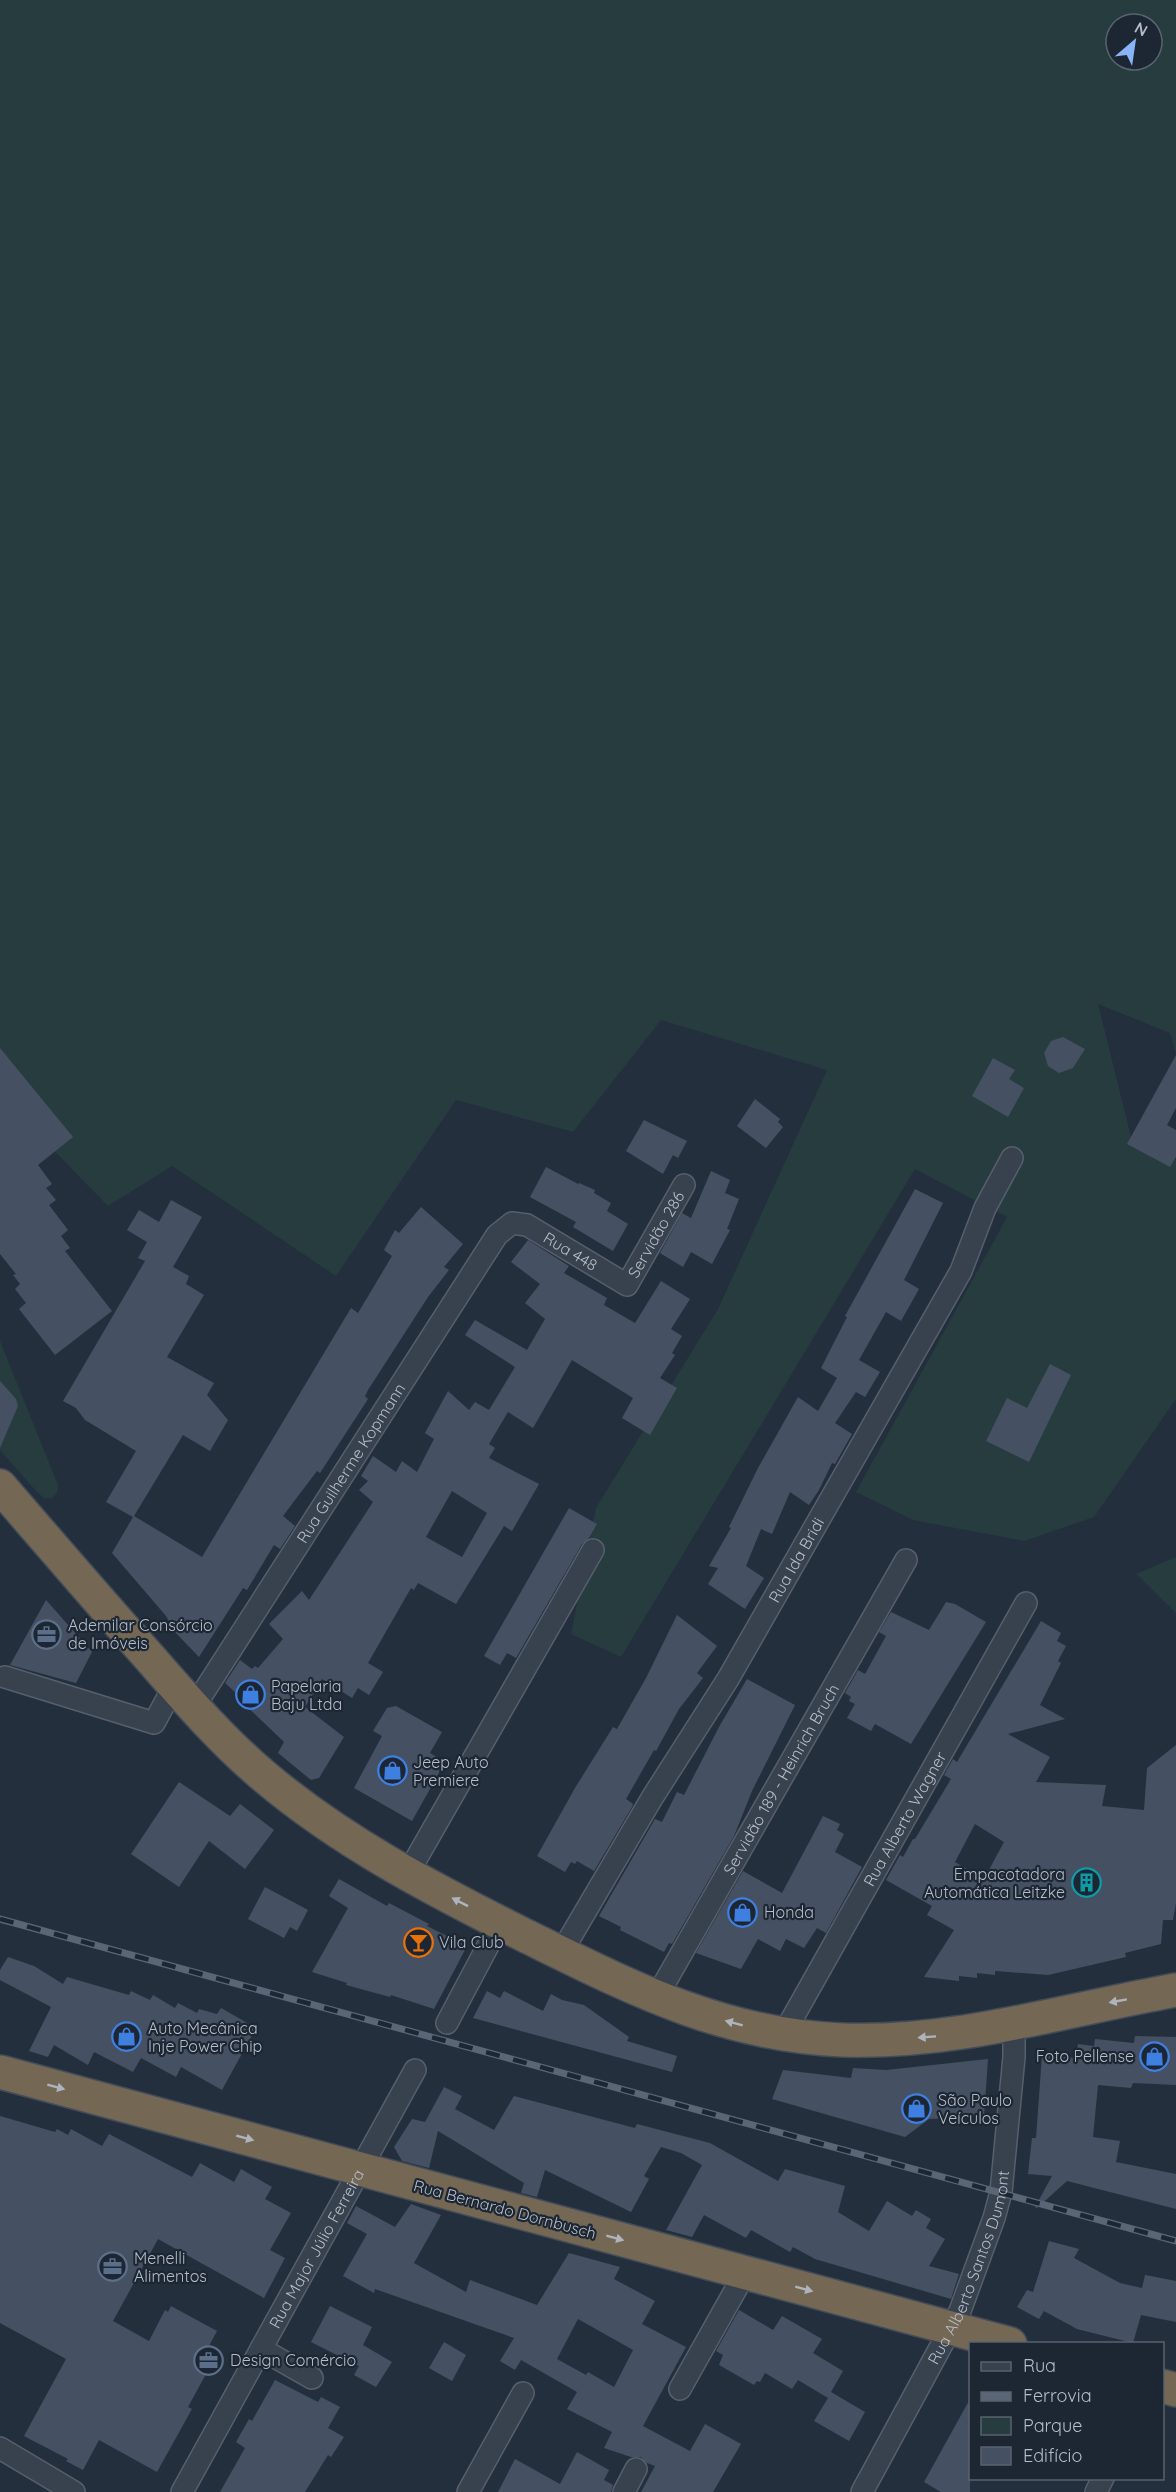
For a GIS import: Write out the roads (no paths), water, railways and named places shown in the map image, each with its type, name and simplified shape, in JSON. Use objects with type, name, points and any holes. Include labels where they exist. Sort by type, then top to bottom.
[{"type":"highway","points":[[0,1486],[184,1697],[267,1778],[341,1832],[408,1873],[500,1923],[656,1998],[703,2015],[783,2035],[843,2040],[900,2039],[978,2031],[1176,1990]]},
{"type":"highway","name":"Rua Bernardo Dornbusch","points":[[0,2072],[1006,2342]]},
{"type":"street","name":"Rua Ida Bridi","points":[[561,1953],[652,1798],[728,1679],[961,1271],[985,1208],[1012,1158]]},
{"type":"street","name":"Servidão 286","points":[[627,1285],[684,1185]]},
{"type":"street","name":"Rua 448","points":[[512,1223],[527,1225],[627,1285]]},
{"type":"street","name":"Rua Guilherme Kopmann","points":[[5,1677],[154,1723],[184,1697],[497,1235],[512,1223]]},
{"type":"street","points":[[408,1873],[593,1550]]},
{"type":"street","name":"Servidão 189 - Heinrich Bruch","points":[[656,1998],[906,1560]]},
{"type":"street","name":"Rua Alberto Wagner","points":[[783,2035],[1026,1603]]},
{"type":"street","points":[[447,2023],[500,1923]]},
{"type":"street","name":"Rua Alberto Santos Dumont","points":[[862,2492],[952,2327],[983,2249],[1001,2192],[1014,2057],[1014,2023]]},
{"type":"street","name":"Rua Major Júlio Ferreira","points":[[182,2492],[415,2070]]},
{"type":"street","points":[[680,2389],[745,2273]]},
{"type":"street","points":[[261,2349],[312,2378]]},
{"type":"street","points":[[468,2492],[523,2393]]},
{"type":"street","points":[[0,2448],[74,2492]]},
{"type":"street","points":[[624,2492],[636,2469]]},
{"type":"railway","points":[[0,1919],[1176,2241]]},
{"type":"place","name":"Ademilar Consórcio de Imóveis","points":[[47,1634]]},
{"type":"place","name":"Papelaria Baju Ltda","points":[[250,1695]]},
{"type":"place","name":"Jeep Auto Premiere","points":[[392,1771]]},
{"type":"place","name":"Empacotadora Automática Leitzke","points":[[1086,1883]]},
{"type":"place","name":"Honda","points":[[743,1912]]},
{"type":"place","name":"Vila Club","points":[[418,1942]]},
{"type":"place","name":"Auto Mecânica Inje Power Chip","points":[[127,2037]]},
{"type":"place","name":"Foto Pellense","points":[[1155,2056]]},
{"type":"place","name":"São Paulo Veículos","points":[[917,2109]]},
{"type":"place","name":"Menelli Alimentos","points":[[113,2267]]},
{"type":"place","name":"Design Comércio","points":[[209,2360]]}]
